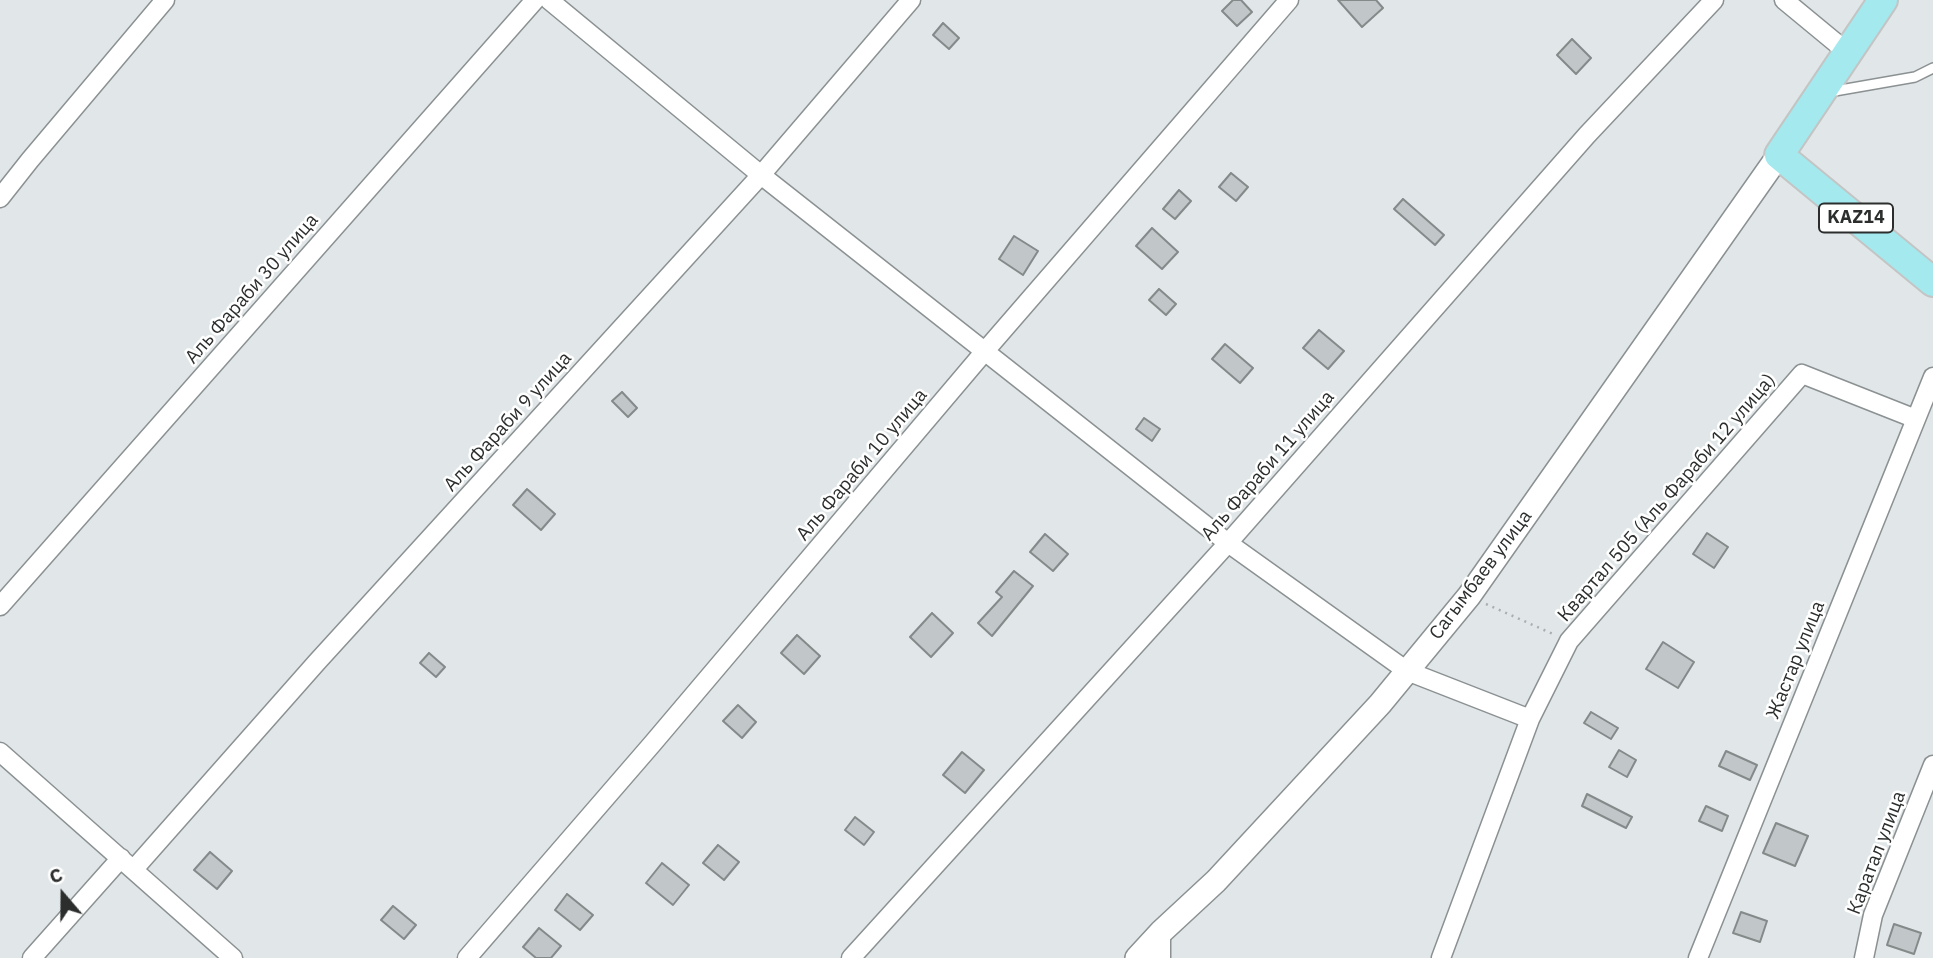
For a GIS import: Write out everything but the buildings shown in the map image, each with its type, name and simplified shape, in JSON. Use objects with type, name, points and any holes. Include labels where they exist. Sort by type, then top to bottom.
[{"type":"main road","points":[[1779,155],[1883,0]]},
{"type":"main road","name":"KAZ14","points":[[1779,155],[1933,282]]},
{"type":"street","points":[[0,198],[165,0]]},
{"type":"street","name":"Аль Фараби 30 улица","points":[[0,606],[535,0]]},
{"type":"street","points":[[549,0],[761,176],[1228,543],[1407,671],[1530,719]]},
{"type":"street","name":"Аль Фараби 9 улица","points":[[32,958],[128,864],[317,662],[761,176],[911,0]]},
{"type":"street","name":"Аль Фараби 10 улица","points":[[467,958],[985,351],[1289,0]]},
{"type":"street","name":"Аль Фараби 11 улица","points":[[851,958],[1228,543],[1578,145],[1714,0]]},
{"type":"street","points":[[1784,0],[1847,52]]},
{"type":"street","name":"Сагымбаев улица","points":[[1137,958],[1216,881],[1380,704],[1469,596],[1779,155]]},
{"type":"street","name":"Квартал 505 (Аль Фараби 12 улица)","points":[[1441,958],[1530,719],[1569,641],[1802,374],[1916,419]]},
{"type":"street","name":"Жастар улица","points":[[1698,958],[1933,377]]},
{"type":"street","points":[[0,752],[233,958]]},
{"type":"street","name":"Каратал улица","points":[[1864,958],[1873,915],[1933,765]]},
{"type":"street","points":[[1161,932],[1161,958]]},
{"type":"lane","points":[[1820,94],[1915,77],[1933,68]]},
{"type":"path","points":[[1469,596],[1569,641]]}]
